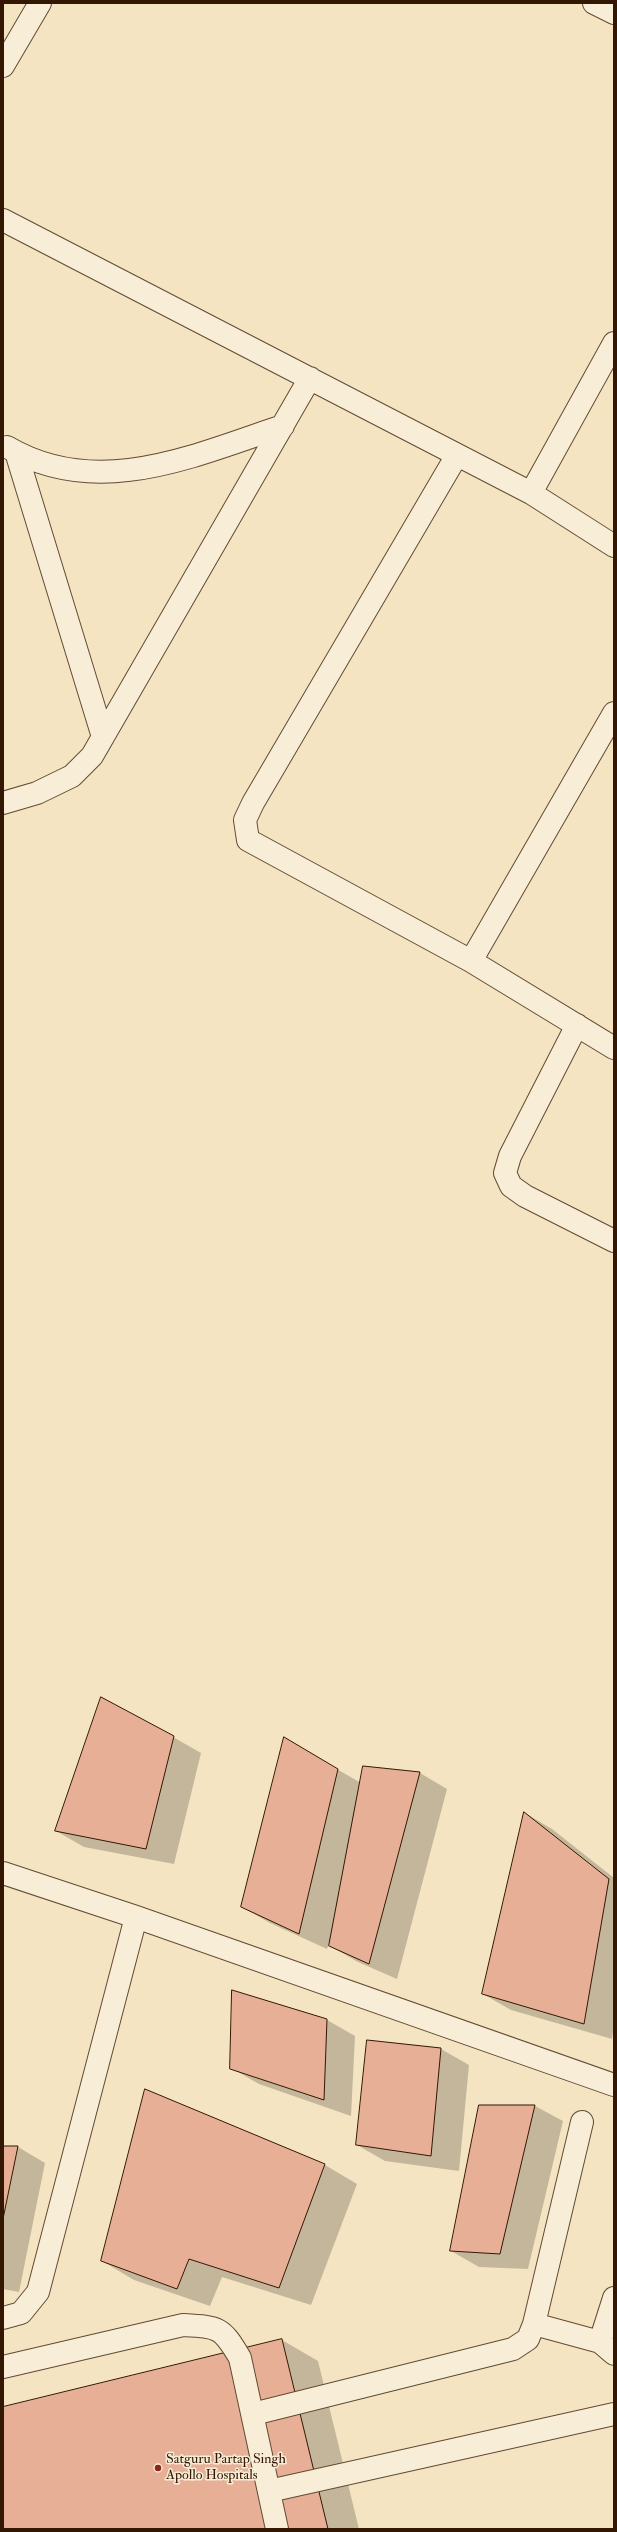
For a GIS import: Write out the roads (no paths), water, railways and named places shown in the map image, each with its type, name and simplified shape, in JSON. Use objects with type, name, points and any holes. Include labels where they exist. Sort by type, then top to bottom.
[{"type":"street","points":[[3,66],[40,3]]},
{"type":"street","points":[[594,3],[614,13]]},
{"type":"street","points":[[3,220],[531,493],[614,546]]},
{"type":"street","points":[[531,493],[614,343]]},
{"type":"street","points":[[3,803],[37,793],[72,776],[92,756],[310,378]]},
{"type":"street","points":[[9,449],[55,467],[96,473],[128,471],[166,463],[283,426]]},
{"type":"street","points":[[9,449],[103,737]]},
{"type":"street","points":[[457,455],[253,802],[245,820],[248,840],[470,961],[614,1048]]},
{"type":"street","points":[[470,961],[614,713]]},
{"type":"street","points":[[577,1025],[510,1156],[505,1173],[511,1186],[524,1196],[614,1241]]},
{"type":"street","points":[[3,1873],[136,1917],[614,2085]]},
{"type":"street","points":[[3,2318],[21,2313],[38,2292],[136,1917]]},
{"type":"street","points":[[253,2414],[513,2349],[528,2339],[534,2324],[582,2122]]},
{"type":"street","points":[[534,2324],[607,2348],[614,2298]]},
{"type":"street","points":[[3,2367],[184,2326],[211,2326],[227,2336],[240,2358],[277,2529]]},
{"type":"street","points":[[269,2491],[614,2414]]},
{"type":"place","name":"Satguru Partap Singh Apollo Hospitals","points":[[158,2468]]}]
